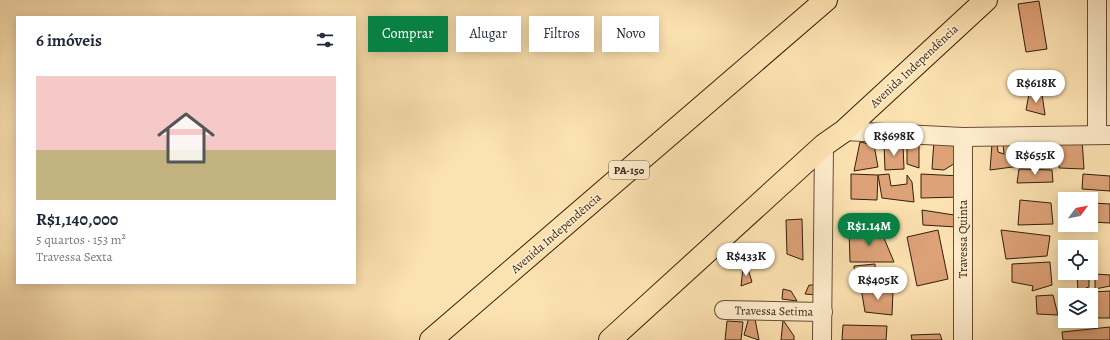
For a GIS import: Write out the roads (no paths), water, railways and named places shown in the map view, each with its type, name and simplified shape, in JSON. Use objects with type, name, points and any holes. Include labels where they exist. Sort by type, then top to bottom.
[{"type":"main road","name":"Avenida Independência","points":[[431,340],[826,0]]},
{"type":"main road","name":"Avenida Independência","points":[[610,340],[824,145],[844,131],[986,0]]},
{"type":"street","points":[[844,131],[964,137],[1104,135],[1097,0]]},
{"type":"street","name":"Travessa Quinta","points":[[963,340],[964,137]]},
{"type":"street","points":[[822,340],[824,312],[824,145]]},
{"type":"street","name":"Travessa Setima","points":[[724,310],[824,312]]}]
